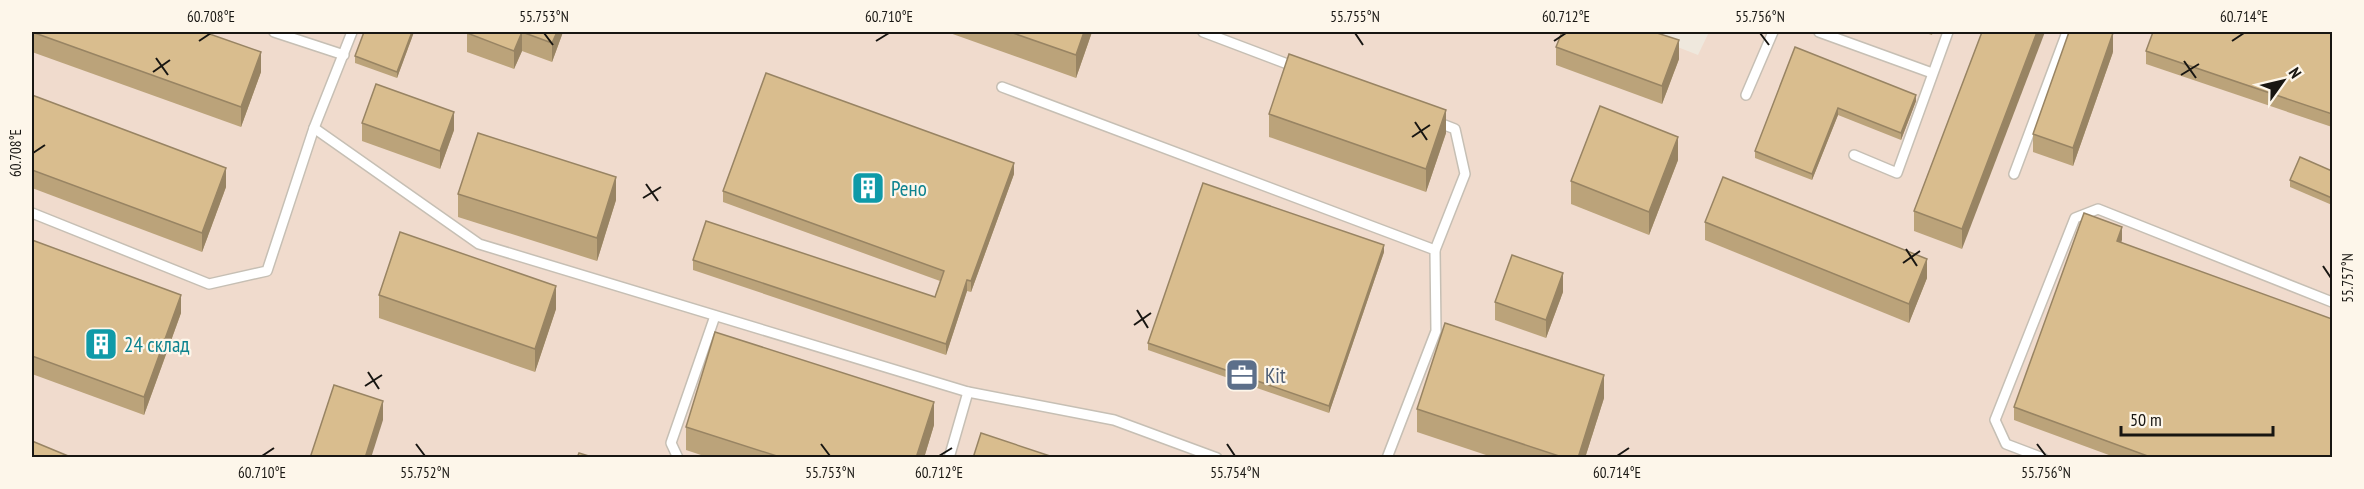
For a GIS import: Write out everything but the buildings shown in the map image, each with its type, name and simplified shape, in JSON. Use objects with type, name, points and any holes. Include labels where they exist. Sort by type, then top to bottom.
[{"type":"lane","points":[[274,32],[344,55]]},
{"type":"lane","points":[[32,213],[208,284],[267,271],[314,128],[352,32]]},
{"type":"lane","points":[[1203,32],[1312,74]]},
{"type":"lane","points":[[1746,95],[1773,32]]},
{"type":"lane","points":[[1819,32],[1932,73]]},
{"type":"lane","points":[[1854,155],[1897,173],[1948,32]]},
{"type":"lane","points":[[2014,174],[2067,32]]},
{"type":"lane","points":[[1002,87],[1435,250]]},
{"type":"lane","points":[[1386,458],[1436,331],[1435,250],[1465,174],[1455,129],[1433,120]]},
{"type":"lane","points":[[314,128],[478,244],[968,392],[1114,420],[1217,458]]},
{"type":"lane","points":[[2043,458],[2006,444],[1995,420],[2075,219],[2098,209],[2332,302]]},
{"type":"lane","points":[[678,458],[671,443],[716,316]]},
{"type":"lane","points":[[949,458],[968,392]]},
{"type":"shaded area","points":[[32,32],[1639,32],[1698,55],[1709,32],[2332,32],[2332,457],[32,457]]},
{"type":"place","name":"Рено","points":[[868,188]]},
{"type":"place","name":"24 склад","points":[[101,344]]},
{"type":"place","name":"Kit","points":[[1242,375]]}]
